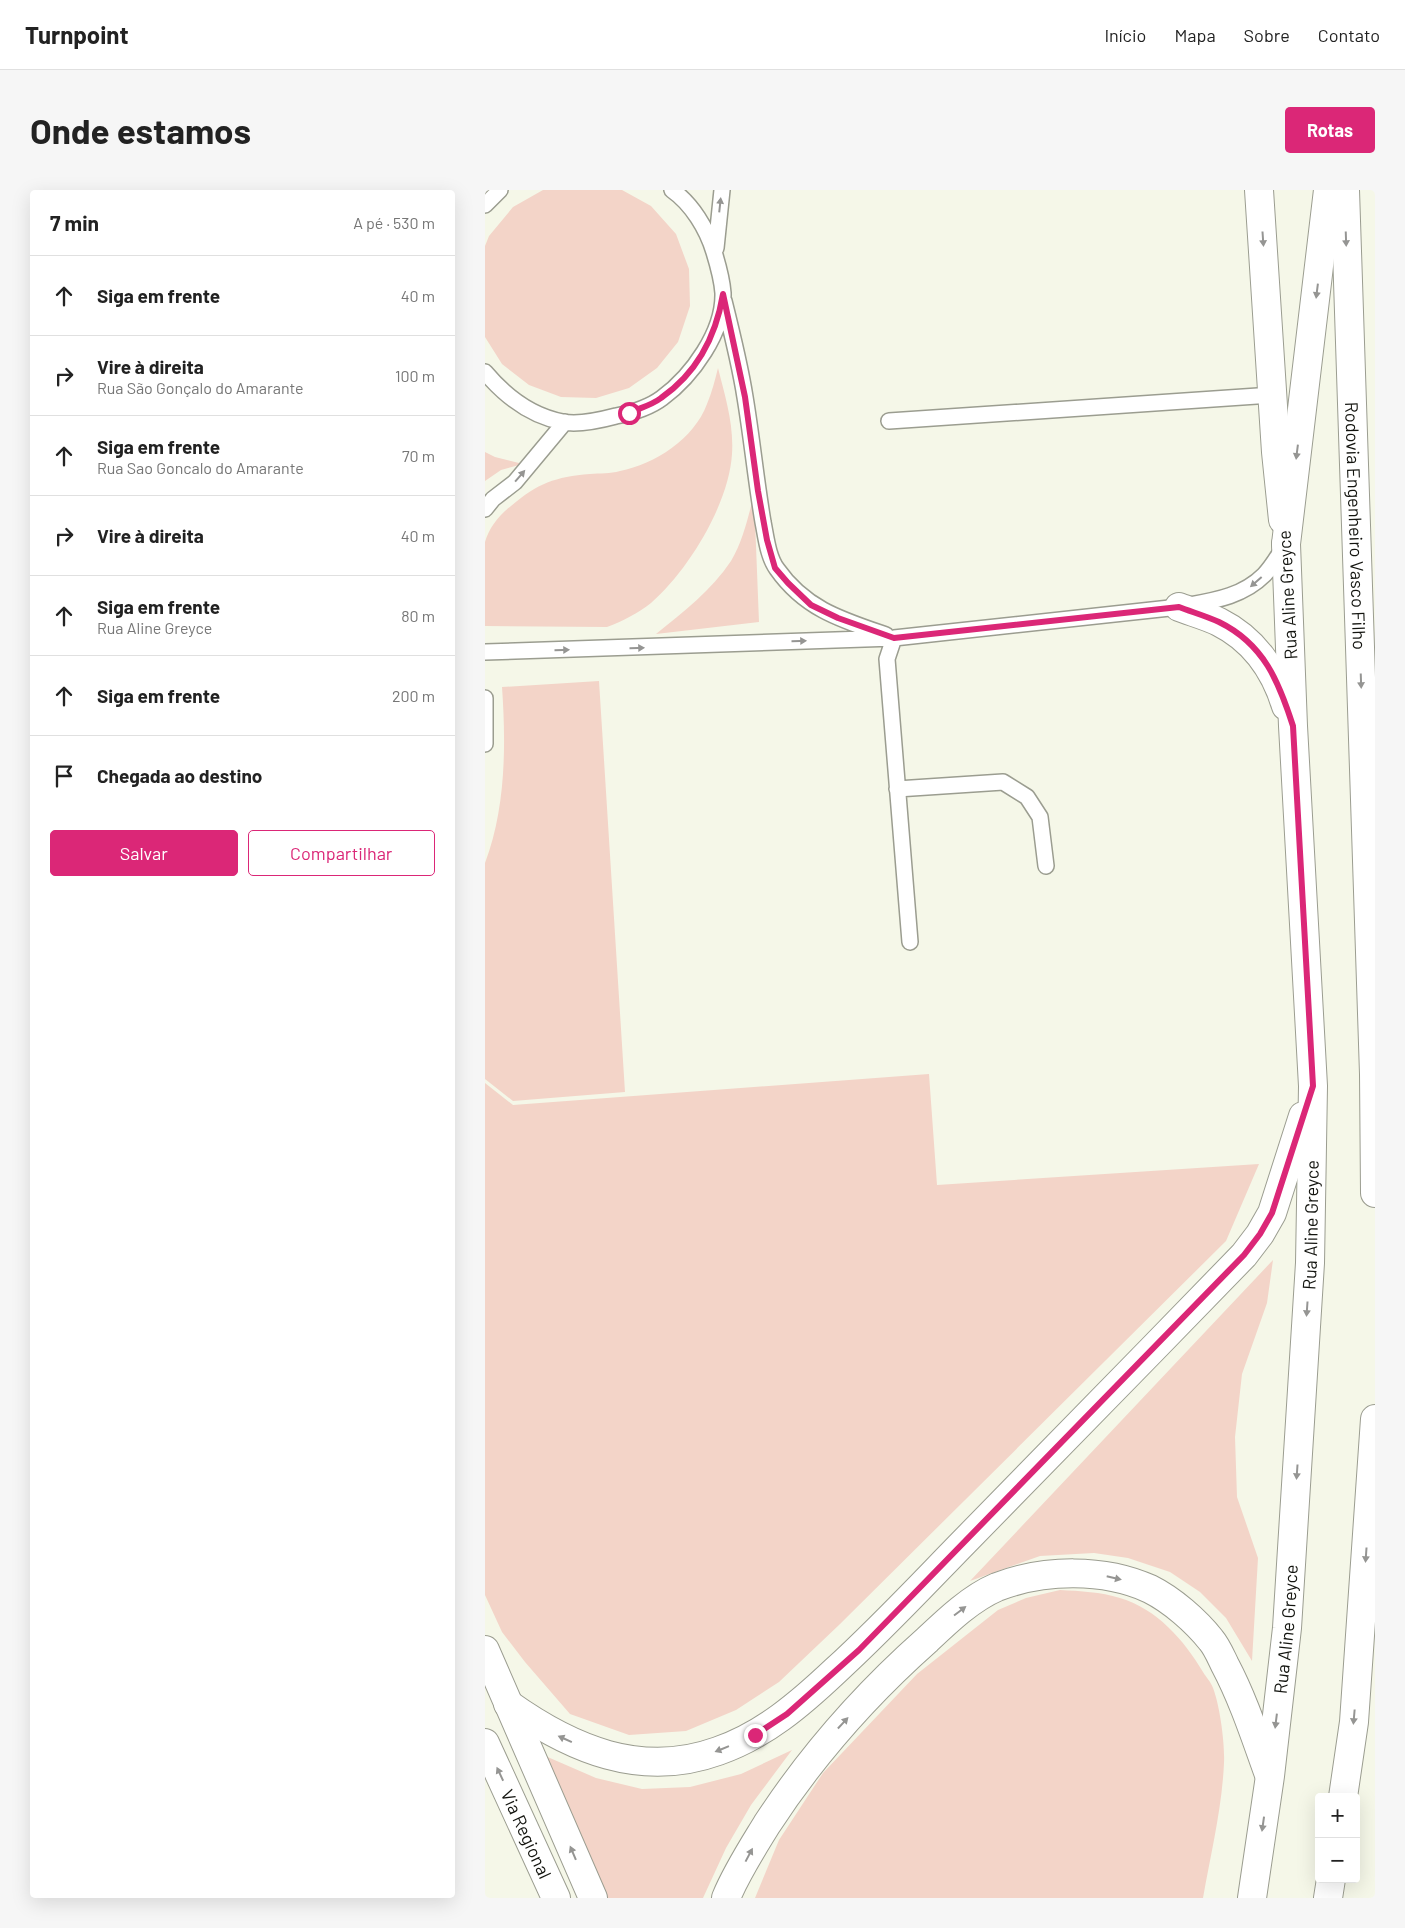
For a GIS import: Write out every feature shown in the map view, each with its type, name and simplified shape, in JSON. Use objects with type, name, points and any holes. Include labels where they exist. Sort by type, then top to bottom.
[{"type":"main road","name":"Rua Aline Greyce","points":[[1252,1898],[1270,1776],[1287,1628],[1310,1254],[1313,1086],[1293,726],[1286,544],[1273,395],[1259,190]]},
{"type":"main road","points":[[1286,544],[1328,190]]},
{"type":"main road","name":"Rodovia Engenheiro Vasco Filho","points":[[1345,190],[1373,1064],[1375,1193]]},
{"type":"main road","points":[[1179,607],[1220,623],[1251,644],[1266,663],[1281,690],[1293,726]]},
{"type":"main road","points":[[508,1704],[537,1725],[593,1752],[632,1762],[677,1761],[717,1752],[755,1735],[787,1714],[859,1650],[1244,1255],[1260,1234],[1272,1213],[1313,1086]]},
{"type":"main road","points":[[1344,1793],[1354,1722],[1375,1419]]},
{"type":"main road","points":[[726,1898],[756,1842],[791,1788],[827,1740],[887,1676],[960,1610],[996,1588],[1037,1576],[1073,1574],[1112,1577],[1150,1589],[1181,1610],[1212,1641],[1237,1687],[1270,1776]]},
{"type":"main road","points":[[485,1650],[593,1898]]},
{"type":"main road","name":"Via Regional","points":[[485,1743],[556,1898]]},
{"type":"main road","points":[[1328,1898],[1330,1883]]},
{"type":"lane","points":[[485,205],[501,190]]},
{"type":"lane","points":[[672,190],[681,196],[708,234],[720,272],[745,397],[767,540],[775,568],[811,605],[838,618],[894,638]]},
{"type":"lane","points":[[715,255],[722,190]]},
{"type":"lane","points":[[485,372],[499,389],[529,410],[565,422],[599,421],[629,413],[661,399],[687,376],[708,347],[720,314],[723,294]]},
{"type":"lane","points":[[889,421],[1273,395]]},
{"type":"lane","points":[[485,509],[493,499],[515,482],[565,422]]},
{"type":"lane","points":[[485,652],[894,638],[1179,607],[1223,599],[1250,587],[1265,574],[1286,544]]},
{"type":"lane","points":[[894,638],[887,659],[910,942]]},
{"type":"lane","points":[[485,698],[485,744]]},
{"type":"lane","points":[[897,789],[1003,782],[1027,797],[1040,817],[1046,866]]},
{"type":"shaded area","points":[[543,190],[622,190],[651,206],[676,234],[689,269],[690,306],[678,342],[657,368],[629,388],[596,398],[561,397],[529,385],[502,364],[485,337],[485,246],[489,236],[513,207]]},
{"type":"shaded area","points":[[718,368],[732,432],[732,454],[729,473],[715,515],[704,535],[679,573],[665,589],[641,610],[607,627],[485,626],[485,542],[489,532],[499,518],[521,498],[547,482],[567,477],[613,473],[633,468],[672,448],[683,439],[701,417]]},
{"type":"shaded area","points":[[485,452],[495,457],[523,464],[501,470],[485,481]]},
{"type":"shaded area","points":[[754,495],[759,622],[656,634],[706,591],[731,561],[742,537]]},
{"type":"shaded area","points":[[599,681],[625,1092],[513,1101],[485,1079],[485,863],[492,842],[501,798],[504,753],[502,687]]},
{"type":"shaded area","points":[[929,1074],[937,1185],[1259,1164],[1226,1241],[839,1625],[779,1682],[736,1710],[686,1731],[629,1735],[570,1714],[502,1632],[485,1595],[485,1083],[513,1105]]},
{"type":"shaded area","points":[[1273,1260],[1267,1303],[1242,1374],[1235,1437],[1237,1497],[1258,1558],[1252,1661],[1226,1618],[1200,1592],[1170,1572],[1128,1558],[1094,1553],[1040,1556],[970,1581]]},
{"type":"shaded area","points":[[1060,1590],[1113,1596],[1146,1610],[1158,1618],[1178,1637],[1212,1686],[1218,1705],[1224,1746],[1224,1763],[1219,1814],[1203,1898],[755,1898],[779,1840],[823,1773],[917,1674],[998,1610],[1026,1598]]},
{"type":"shaded area","points":[[792,1750],[751,1805],[726,1848],[703,1898],[603,1898],[543,1755],[596,1778],[642,1789],[690,1787],[741,1774]]},
{"type":"route","points":[[629,413],[661,399],[687,376],[708,347],[720,314],[723,294],[735,342],[745,397],[767,540],[775,568],[811,605],[838,618],[894,638],[1179,607],[1220,623],[1251,644],[1266,663],[1281,690],[1293,726],[1313,1086],[1272,1213],[1260,1234],[1244,1255],[859,1650],[787,1714],[755,1735]]}]
